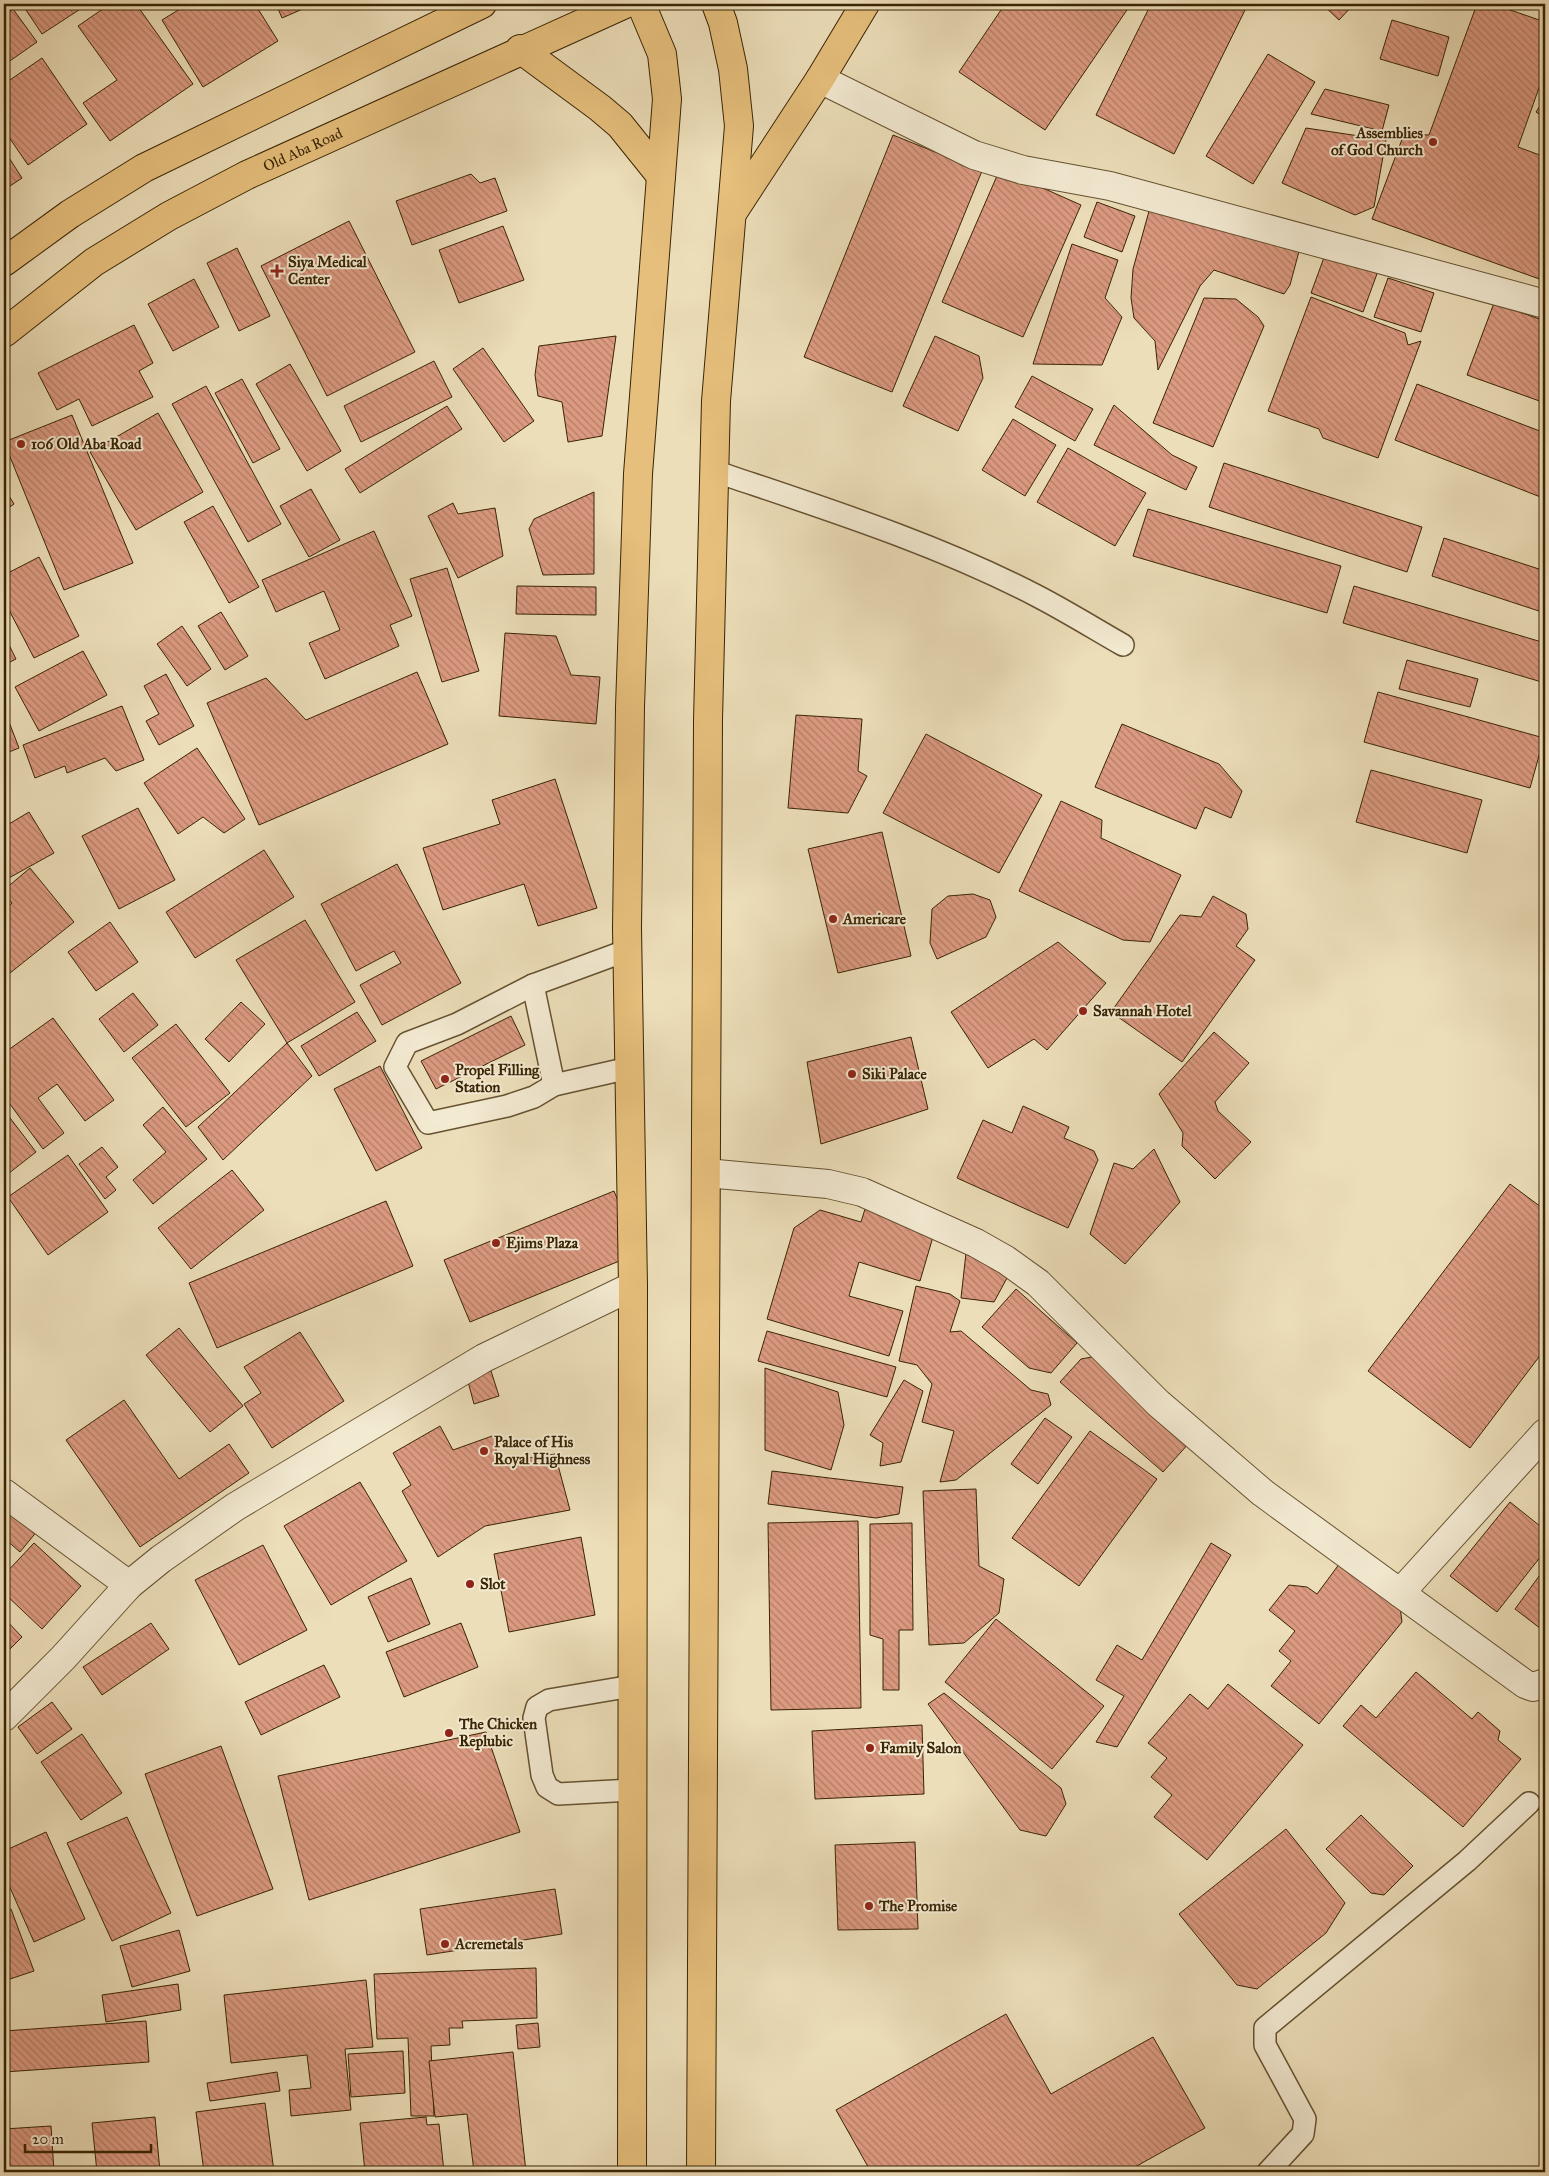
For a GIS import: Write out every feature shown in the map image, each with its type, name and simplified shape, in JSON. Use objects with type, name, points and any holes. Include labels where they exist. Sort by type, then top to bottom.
[{"type":"main road","points":[[4,262],[70,214],[144,168],[482,4]]},
{"type":"main road","name":"Old Aba Road","points":[[4,332],[94,262],[169,216],[247,175],[520,49],[625,4]]},
{"type":"main road","points":[[632,2172],[633,1286],[628,950],[630,707],[638,474],[667,99],[662,54],[640,4]]},
{"type":"main road","points":[[701,2172],[708,720],[716,401],[739,126],[733,69],[723,23],[716,4]]},
{"type":"main road","points":[[732,214],[820,80],[865,4]]},
{"type":"main road","points":[[520,49],[600,108],[620,126],[661,176]]},
{"type":"street","points":[[820,80],[974,155],[1023,170],[1110,186],[1545,304]]},
{"type":"street","points":[[706,1173],[828,1184],[862,1192],[976,1243],[1006,1260],[1038,1283],[1158,1403],[1263,1494],[1524,1684],[1533,1687],[1545,1683]]},
{"type":"street","points":[[4,1717],[63,1658],[129,1585],[161,1559],[235,1507],[484,1358],[633,1286]]},
{"type":"street","points":[[1400,1594],[1545,1433]]},
{"type":"street","points":[[4,1493],[129,1585]]},
{"type":"lane","points":[[714,471],[860,521],[942,553],[1036,596],[1124,645]]},
{"type":"lane","points":[[628,950],[533,985],[457,1024],[407,1042],[395,1066],[428,1122],[507,1106],[534,1098],[554,1085],[629,1068]]},
{"type":"lane","points":[[533,985],[554,1085]]},
{"type":"lane","points":[[632,1686],[549,1700],[537,1707],[534,1718],[542,1775],[546,1787],[558,1794],[632,1790]]},
{"type":"lane","points":[[1268,2172],[1303,2134],[1305,2119],[1265,2045],[1265,2028],[1467,1862],[1528,1803]]},
{"type":"building","points":[[22,4],[88,4],[42,34]]},
{"type":"building","points":[[110,4],[136,4],[193,84],[110,141],[83,103],[117,80],[78,26]]},
{"type":"building","points":[[188,4],[255,4],[278,41],[203,87],[162,20]]},
{"type":"building","points":[[276,4],[314,4],[282,18]]},
{"type":"building","points":[[1005,4],[1131,4],[1045,130],[959,72]]},
{"type":"building","points":[[1151,4],[1248,4],[1174,154],[1096,115]]},
{"type":"building","points":[[1322,4],[1354,4],[1339,20]]},
{"type":"building","points":[[1477,4],[1493,4],[1545,22],[1545,71],[1518,147],[1545,157],[1545,281],[1372,219],[1404,134],[1429,135]]},
{"type":"building","points":[[13,9],[37,42],[4,65],[4,15]]},
{"type":"building","points":[[1392,20],[1449,37],[1438,76],[1380,59]]},
{"type":"building","points":[[1268,54],[1315,82],[1253,184],[1206,156]]},
{"type":"building","points":[[42,58],[87,124],[28,165],[4,130],[4,84]]},
{"type":"building","points":[[1325,89],[1389,105],[1382,131],[1311,114]]},
{"type":"building","points":[[1545,98],[1545,118],[1536,112]]},
{"type":"building","points":[[1306,128],[1386,140],[1374,207],[1355,215],[1282,183]]},
{"type":"building","points":[[893,135],[982,171],[892,392],[804,357]]},
{"type":"building","points":[[4,150],[22,178],[4,190]]},
{"type":"building","points":[[1000,169],[1081,205],[1023,337],[942,302]]},
{"type":"building","points":[[471,174],[480,183],[495,178],[507,211],[412,245],[396,201]]},
{"type":"building","points":[[1097,202],[1135,216],[1122,252],[1084,237]]},
{"type":"building","points":[[1151,204],[1301,244],[1290,285],[1284,294],[1214,270],[1200,286],[1158,370],[1155,341],[1134,318],[1131,298],[1133,269]]},
{"type":"building","points":[[349,221],[415,352],[327,396],[261,266]]},
{"type":"building","points":[[503,226],[524,280],[459,303],[439,250]]},
{"type":"building","points":[[1072,244],[1118,260],[1105,298],[1122,317],[1102,365],[1033,364]]},
{"type":"building","points":[[237,248],[270,316],[239,331],[207,263]]},
{"type":"building","points":[[1326,252],[1378,271],[1363,312],[1311,293]]},
{"type":"building","points":[[1388,278],[1434,293],[1421,332],[1374,317]]},
{"type":"building","points":[[194,279],[219,327],[173,351],[148,304]]},
{"type":"building","points":[[1311,297],[1405,333],[1408,345],[1421,341],[1378,458],[1323,438],[1319,429],[1268,411]]},
{"type":"building","points":[[1204,298],[1236,299],[1258,317],[1264,326],[1213,447],[1153,423]]},
{"type":"building","points":[[1494,303],[1545,321],[1545,403],[1467,375]]},
{"type":"building","points":[[134,325],[153,363],[139,371],[153,397],[92,426],[79,399],[57,410],[38,373]]},
{"type":"building","points":[[616,336],[602,436],[568,442],[562,402],[538,396],[535,375],[539,346]]},
{"type":"building","points":[[935,336],[979,356],[983,378],[958,431],[903,406]]},
{"type":"building","points":[[483,348],[534,421],[504,442],[453,369]]},
{"type":"building","points":[[434,361],[452,397],[361,442],[344,406]]},
{"type":"building","points":[[290,364],[341,451],[307,471],[256,384]]},
{"type":"building","points":[[1032,376],[1093,409],[1075,441],[1015,407]]},
{"type":"building","points":[[242,379],[280,449],[253,463],[215,393]]},
{"type":"building","points":[[1417,384],[1545,433],[1545,493],[1543,498],[1395,440]]},
{"type":"building","points":[[206,386],[281,524],[248,542],[172,404]]},
{"type":"building","points":[[1114,405],[1172,455],[1197,467],[1186,490],[1094,445]]},
{"type":"building","points":[[447,406],[462,429],[360,493],[345,469]]},
{"type":"building","points":[[158,413],[203,492],[136,530],[90,452]]},
{"type":"building","points":[[72,415],[133,563],[64,590],[4,442]]},
{"type":"building","points":[[1013,419],[1056,445],[1025,496],[982,470]]},
{"type":"building","points":[[1068,448],[1146,493],[1115,546],[1037,502]]},
{"type":"building","points":[[1224,463],[1422,527],[1407,572],[1209,507]]},
{"type":"building","points":[[4,488],[14,504],[4,511]]},
{"type":"building","points":[[311,489],[340,540],[309,557],[280,506]]},
{"type":"building","points":[[594,492],[594,574],[543,575],[529,529],[534,519]]},
{"type":"building","points":[[453,503],[458,514],[495,508],[503,556],[458,578],[428,516]]},
{"type":"building","points":[[213,506],[259,587],[229,603],[184,522]]},
{"type":"building","points":[[1148,509],[1341,566],[1327,613],[1133,556]]},
{"type":"building","points":[[374,531],[412,616],[390,625],[399,646],[325,679],[309,643],[340,630],[324,591],[276,612],[262,580]]},
{"type":"building","points":[[1444,538],[1545,571],[1545,613],[1432,576]]},
{"type":"building","points":[[39,557],[79,636],[34,658],[9,610],[4,613],[4,575]]},
{"type":"building","points":[[447,568],[479,671],[442,682],[410,579]]},
{"type":"building","points":[[517,586],[596,587],[596,615],[516,614]]},
{"type":"building","points":[[1354,586],[1545,643],[1545,683],[1343,623]]},
{"type":"building","points":[[221,612],[248,656],[225,670],[198,626]]},
{"type":"building","points":[[182,626],[211,669],[187,686],[157,644]]},
{"type":"building","points":[[505,633],[556,636],[571,675],[600,677],[596,724],[499,716]]},
{"type":"building","points":[[4,635],[16,659],[4,665]]},
{"type":"building","points":[[83,651],[107,695],[39,731],[15,687]]},
{"type":"building","points":[[1407,660],[1478,679],[1470,707],[1399,689]]},
{"type":"building","points":[[417,672],[448,744],[259,825],[207,703],[266,678],[306,720]]},
{"type":"building","points":[[166,674],[194,726],[159,745],[146,721],[159,714],[144,686]]},
{"type":"building","points":[[1378,692],[1544,738],[1530,788],[1364,742]]},
{"type":"building","points":[[122,706],[144,760],[116,771],[105,758],[67,773],[65,766],[35,778],[23,745]]},
{"type":"building","points":[[4,709],[19,748],[4,754]]},
{"type":"building","points":[[796,715],[862,719],[858,771],[867,776],[848,813],[788,808]]},
{"type":"building","points":[[1122,724],[1219,764],[1242,791],[1231,818],[1205,807],[1196,829],[1095,787]]},
{"type":"building","points":[[926,734],[1042,795],[999,873],[883,813]]},
{"type":"building","points":[[197,748],[245,819],[224,833],[203,817],[178,834],[144,783]]},
{"type":"building","points":[[1371,770],[1482,800],[1467,853],[1356,822]]},
{"type":"building","points":[[555,779],[597,908],[538,926],[524,884],[443,910],[423,848],[500,824],[492,800]]},
{"type":"building","points":[[1061,801],[1102,820],[1101,838],[1181,875],[1150,942],[1123,940],[1019,891]]},
{"type":"building","points":[[138,808],[175,880],[119,909],[82,836]]},
{"type":"building","points":[[29,812],[54,853],[7,879],[4,874],[4,840],[6,839],[4,827]]},
{"type":"building","points":[[882,832],[911,956],[838,973],[808,849]]},
{"type":"building","points":[[264,850],[294,897],[195,958],[166,912]]},
{"type":"building","points":[[397,864],[461,983],[382,1025],[360,985],[401,963],[394,951],[356,971],[321,904]]},
{"type":"building","points":[[30,868],[74,922],[10,973],[4,965],[4,910],[12,903],[4,894],[4,890]]},
{"type":"building","points":[[973,894],[990,900],[996,917],[986,937],[937,959],[930,943],[932,909],[948,896]]},
{"type":"building","points":[[1213,896],[1246,914],[1248,929],[1236,946],[1255,960],[1182,1062],[1111,1012],[1180,915],[1201,917]]},
{"type":"building","points":[[305,920],[355,1002],[287,1043],[236,960]]},
{"type":"building","points":[[110,922],[138,962],[96,991],[68,952]]},
{"type":"building","points":[[1058,942],[1106,983],[1047,1050],[1034,1039],[988,1068],[951,1012]]},
{"type":"building","points":[[133,993],[158,1025],[124,1052],[99,1019]]},
{"type":"building","points":[[241,1002],[265,1024],[229,1062],[205,1039]]},
{"type":"building","points":[[357,1012],[376,1041],[319,1076],[301,1046]]},
{"type":"building","points":[[511,1016],[525,1045],[436,1089],[421,1061]]},
{"type":"building","points":[[53,1018],[114,1100],[85,1121],[57,1084],[38,1098],[64,1133],[43,1149],[4,1096],[4,1053]]},
{"type":"building","points":[[176,1024],[230,1093],[186,1127],[132,1058]]},
{"type":"building","points":[[1214,1032],[1249,1063],[1215,1102],[1218,1111],[1251,1142],[1215,1179],[1182,1146],[1183,1133],[1159,1094]]},
{"type":"building","points":[[911,1037],[928,1109],[821,1144],[807,1062]]},
{"type":"building","points":[[287,1043],[312,1076],[223,1160],[198,1127]]},
{"type":"building","points":[[380,1066],[422,1148],[376,1171],[334,1089]]},
{"type":"building","points":[[1023,1106],[1069,1127],[1064,1138],[1094,1151],[1098,1160],[1068,1228],[957,1178],[983,1120],[1012,1133]]},
{"type":"building","points":[[163,1107],[207,1159],[153,1204],[133,1180],[166,1152],[143,1125]]},
{"type":"building","points":[[4,1110],[36,1152],[4,1177]]},
{"type":"building","points":[[102,1147],[118,1167],[106,1177],[116,1190],[105,1199],[79,1164]]},
{"type":"building","points":[[1154,1149],[1180,1202],[1125,1264],[1090,1234],[1114,1163],[1133,1169]]},
{"type":"building","points":[[68,1155],[108,1212],[48,1255],[8,1197]]},
{"type":"building","points":[[232,1170],[264,1210],[191,1269],[158,1228]]},
{"type":"building","points":[[1510,1184],[1545,1210],[1545,1349],[1470,1448],[1368,1371]]},
{"type":"building","points":[[614,1191],[639,1253],[470,1322],[444,1260]]},
{"type":"building","points":[[386,1201],[413,1266],[217,1348],[189,1283]]},
{"type":"building","points":[[865,1209],[935,1230],[920,1281],[859,1262],[849,1296],[903,1311],[889,1356],[767,1319],[794,1228],[820,1210],[861,1222]]},
{"type":"building","points":[[1003,1248],[1007,1278],[994,1302],[961,1298],[966,1253]]},
{"type":"building","points":[[916,1286],[950,1294],[960,1301],[950,1332],[961,1331],[1031,1390],[1048,1394],[1051,1405],[956,1480],[940,1482],[954,1431],[922,1422],[932,1384],[917,1365],[899,1361]]},
{"type":"building","points":[[1016,1289],[1077,1343],[1051,1373],[1029,1368],[982,1327]]},
{"type":"building","points":[[179,1328],[243,1406],[210,1432],[146,1355]]},
{"type":"building","points":[[767,1331],[896,1367],[887,1397],[758,1361]]},
{"type":"building","points":[[300,1332],[344,1401],[272,1448],[244,1404],[261,1393],[244,1367]]},
{"type":"building","points":[[1092,1357],[1190,1442],[1163,1472],[1060,1382],[1081,1359]]},
{"type":"building","points":[[765,1368],[838,1392],[844,1425],[831,1470],[765,1450]]},
{"type":"building","points":[[491,1371],[499,1396],[474,1404],[467,1378]]},
{"type":"building","points":[[904,1380],[923,1391],[901,1462],[880,1466],[883,1443],[870,1435]]},
{"type":"building","points":[[124,1400],[179,1479],[229,1444],[249,1473],[140,1547],[66,1440]]},
{"type":"building","points":[[1045,1418],[1072,1437],[1038,1484],[1011,1464]]},
{"type":"building","points":[[440,1426],[453,1450],[495,1435],[497,1463],[555,1454],[570,1510],[485,1526],[438,1557],[402,1491],[411,1485],[393,1453]]},
{"type":"building","points":[[1090,1431],[1157,1479],[1079,1586],[1012,1538]]},
{"type":"building","points":[[772,1471],[903,1487],[899,1514],[876,1518],[768,1504]]},
{"type":"building","points":[[360,1482],[407,1561],[331,1605],[284,1526]]},
{"type":"building","points":[[976,1489],[979,1566],[1004,1579],[999,1613],[964,1643],[929,1645],[923,1491]]},
{"type":"building","points":[[1510,1502],[1545,1530],[1545,1551],[1497,1612],[1450,1576]]},
{"type":"building","points":[[4,1503],[38,1530],[20,1552],[4,1538]]},
{"type":"building","points":[[858,1521],[861,1708],[771,1710],[768,1523]]},
{"type":"building","points":[[912,1523],[913,1630],[899,1630],[899,1690],[883,1690],[883,1639],[870,1635],[870,1524]]},
{"type":"building","points":[[581,1537],[595,1615],[509,1632],[494,1554]]},
{"type":"building","points":[[34,1543],[81,1586],[42,1629],[4,1593],[4,1575]]},
{"type":"building","points":[[1211,1543],[1231,1555],[1117,1747],[1096,1742],[1124,1696],[1096,1680],[1117,1645],[1142,1660]]},
{"type":"building","points":[[263,1545],[307,1630],[239,1665],[195,1580]]},
{"type":"building","points":[[1340,1563],[1400,1607],[1402,1622],[1319,1724],[1271,1686],[1291,1661],[1279,1651],[1295,1631],[1269,1610],[1289,1585],[1307,1587],[1317,1594]]},
{"type":"building","points":[[1545,1568],[1545,1632],[1515,1609]]},
{"type":"building","points":[[411,1578],[430,1624],[388,1642],[368,1597]]},
{"type":"building","points":[[4,1618],[22,1637],[4,1655]]},
{"type":"building","points":[[996,1619],[1104,1706],[1052,1769],[945,1682]]},
{"type":"building","points":[[151,1623],[169,1649],[102,1695],[83,1667]]},
{"type":"building","points":[[461,1623],[478,1667],[404,1697],[386,1652]]},
{"type":"building","points":[[324,1665],[340,1697],[261,1735],[245,1702]]},
{"type":"building","points":[[1416,1672],[1472,1719],[1478,1712],[1500,1731],[1498,1740],[1521,1759],[1463,1827],[1343,1726],[1361,1705],[1376,1718]]},
{"type":"building","points":[[1228,1684],[1303,1745],[1207,1860],[1154,1817],[1172,1795],[1151,1777],[1167,1758],[1148,1743],[1190,1694],[1208,1709]]},
{"type":"building","points":[[944,1693],[1061,1788],[1066,1804],[1046,1836],[1020,1830],[928,1704]]},
{"type":"building","points":[[52,1702],[72,1729],[37,1754],[18,1727]]},
{"type":"building","points":[[922,1725],[924,1794],[815,1799],[812,1731]]},
{"type":"building","points":[[486,1732],[520,1832],[309,1900],[278,1776]]},
{"type":"building","points":[[82,1734],[122,1793],[81,1820],[41,1762]]},
{"type":"building","points":[[221,1746],[273,1889],[197,1916],[145,1774]]},
{"type":"building","points":[[1361,1815],[1413,1866],[1384,1895],[1371,1893],[1326,1849]]},
{"type":"building","points":[[127,1817],[171,1913],[112,1941],[67,1843]]},
{"type":"building","points":[[1286,1829],[1345,1903],[1326,1933],[1257,1989],[1237,1985],[1179,1914]]},
{"type":"building","points":[[46,1832],[85,1919],[34,1942],[4,1874],[4,1851]]},
{"type":"building","points":[[915,1842],[918,1929],[838,1930],[835,1845]]},
{"type":"building","points":[[555,1889],[562,1934],[427,1955],[420,1909]]},
{"type":"building","points":[[11,1909],[34,1971],[4,1981],[4,1911]]},
{"type":"building","points":[[179,1930],[190,1971],[132,1987],[120,1946]]},
{"type":"building","points":[[536,1968],[537,2018],[462,2021],[463,2028],[449,2028],[450,2045],[431,2046],[434,2116],[411,2116],[408,2038],[377,2039],[374,1974]]},
{"type":"building","points":[[366,1980],[373,2047],[345,2049],[351,2110],[291,2116],[289,2090],[311,2088],[307,2055],[231,2063],[224,1995]]},
{"type":"building","points":[[178,1984],[181,2010],[106,2022],[102,1995]]},
{"type":"building","points":[[1006,2014],[1051,2094],[1153,2037],[1205,2128],[1126,2172],[871,2172],[836,2110]]},
{"type":"building","points":[[146,2021],[149,2062],[4,2072],[4,2031]]},
{"type":"building","points":[[538,2023],[540,2047],[518,2049],[516,2025]]},
{"type":"building","points":[[403,2051],[405,2093],[351,2097],[348,2054]]},
{"type":"building","points":[[513,2052],[526,2172],[474,2172],[467,2114],[435,2117],[429,2061]]},
{"type":"building","points":[[277,2072],[280,2091],[210,2101],[207,2083]]},
{"type":"building","points":[[265,2103],[274,2172],[204,2172],[196,2112]]},
{"type":"building","points":[[155,2117],[160,2172],[97,2172],[92,2123]]},
{"type":"building","points":[[426,2117],[427,2125],[439,2124],[444,2172],[365,2172],[360,2123]]},
{"type":"building","points":[[51,2126],[54,2172],[4,2172],[4,2129]]},
{"type":"place","name":"Assemblies of God Church","points":[[1433,142]]},
{"type":"place","name":"Siya Medical Center","points":[[277,271]]},
{"type":"place","name":"106 Old Aba Road","points":[[21,444]]},
{"type":"place","name":"Americare","points":[[833,919]]},
{"type":"place","name":"Savannah Hotel","points":[[1083,1011]]},
{"type":"place","name":"Siki Palace","points":[[852,1074]]},
{"type":"place","name":"Propel Filling Station","points":[[445,1079]]},
{"type":"place","name":"Ejims Plaza","points":[[496,1243]]},
{"type":"place","name":"Palace of His Royal Highness","points":[[484,1451]]},
{"type":"place","name":"Slot","points":[[470,1584]]},
{"type":"place","name":"The Chicken Replubic","points":[[449,1733]]},
{"type":"place","name":"Family Salon","points":[[870,1748]]},
{"type":"place","name":"The Promise","points":[[869,1906]]},
{"type":"place","name":"Acremetals","points":[[445,1944]]}]
